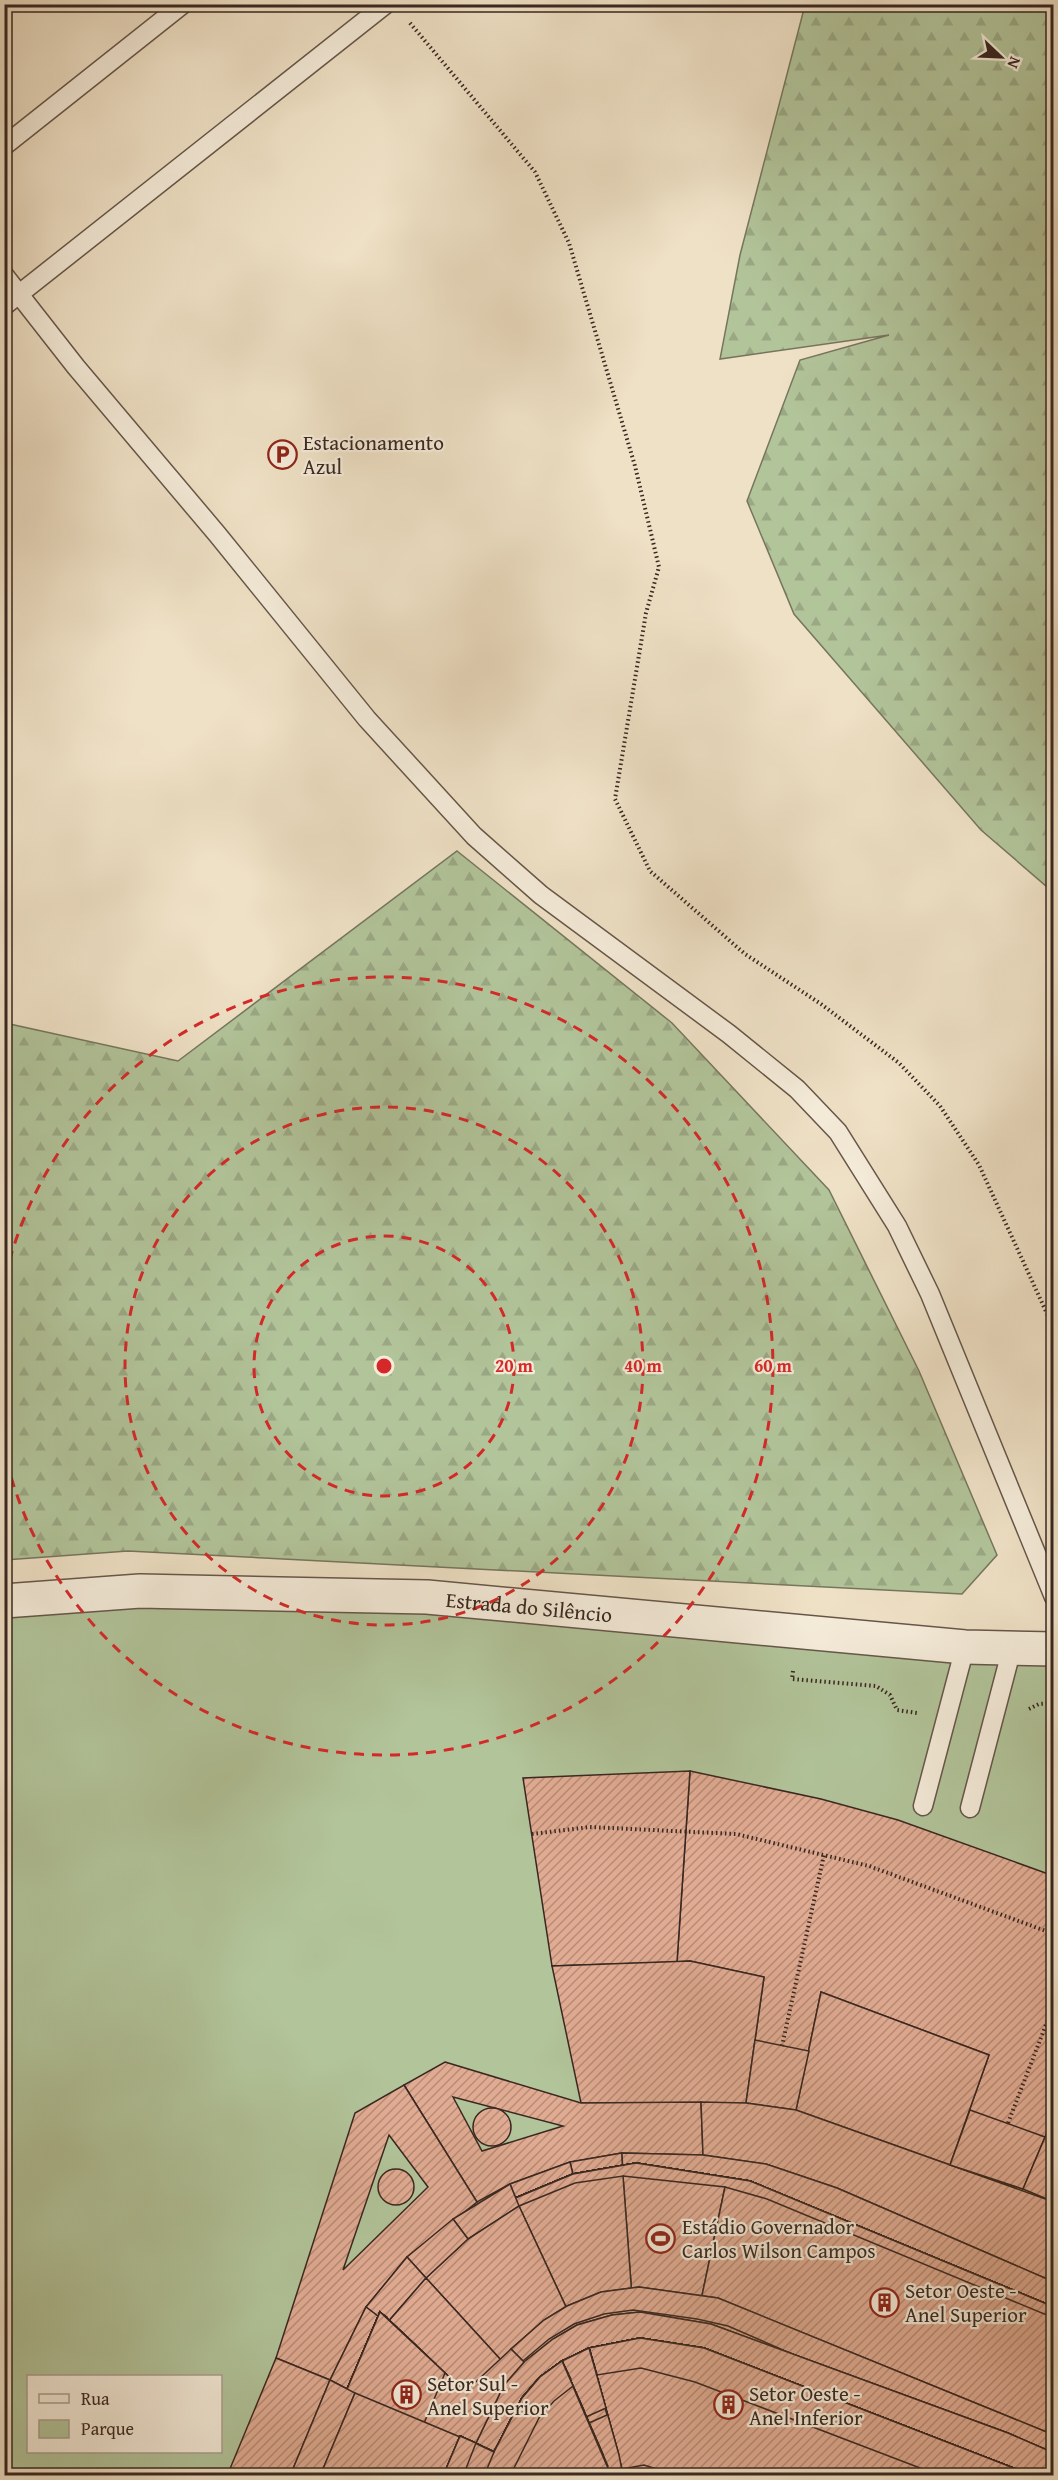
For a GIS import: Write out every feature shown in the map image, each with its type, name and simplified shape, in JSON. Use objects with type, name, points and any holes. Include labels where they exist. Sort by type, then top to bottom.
[{"type":"street","name":"Estrada do Silêncio","points":[[4,1601],[140,1591],[427,1597],[965,1647],[1053,1649]]},
{"type":"lane","points":[[4,146],[183,4]]},
{"type":"lane","points":[[4,306],[386,4]]},
{"type":"lane","points":[[4,275],[76,367],[217,534],[367,719],[474,836],[541,895],[729,1034],[797,1089],[838,1132],[897,1226],[930,1294],[1053,1597]]},
{"type":"lane","points":[[923,1806],[965,1647]]},
{"type":"lane","points":[[970,1808],[1012,1648]]},
{"type":"path","points":[[409,22],[535,172],[569,243],[635,466],[659,567],[645,613],[615,799],[650,872],[745,954],[821,1004],[899,1063],[940,1106],[979,1165],[1053,1329]]},
{"type":"path","points":[[532,1834],[590,1827],[736,1834],[869,1866],[1053,1934]]},
{"type":"path","points":[[782,2046],[824,1855]]},
{"type":"path","points":[[1008,2123],[1053,2004]]},
{"type":"green space","points":[[805,5],[1053,5],[1053,892],[981,830],[794,614],[747,501],[800,360],[889,335],[720,359],[740,255]]},
{"type":"green space","points":[[457,851],[672,1023],[829,1190],[919,1371],[997,1555],[962,1594],[128,1551],[5,1560],[5,1023],[178,1061]]},
{"type":"green space","points":[[140,1591],[1053,1649],[1053,2475],[5,2476],[5,1601]]},
{"type":"building","points":[[690,1771],[821,1799],[898,1820],[1054,1876],[1054,2116],[1023,2189],[950,2165],[989,2055],[821,1992],[796,2110],[746,2103],[764,1977],[690,1961],[677,1962]]},
{"type":"building","points":[[690,1771],[677,1962],[552,1966],[523,1778]]},
{"type":"building","points":[[690,1961],[764,1977],[746,2103],[581,2103],[552,1966]]},
{"type":"building","points":[[821,1992],[989,2055],[950,2165],[796,2110]]},
{"type":"building","points":[[755,2040],[809,2051],[796,2110],[746,2103]]},
{"type":"building","points":[[445,2062],[581,2103],[701,2102],[703,2155],[622,2153],[570,2162],[510,2184],[477,2202],[404,2085]],"holes":[[[453,2097],[563,2126],[482,2151]]]},
{"type":"building","points":[[404,2085],[477,2202],[407,2257],[366,2307],[330,2380],[276,2358],[355,2113]],"holes":[[[389,2135],[428,2187],[343,2270]]]},
{"type":"building","points":[[701,2102],[746,2103],[796,2110],[1054,2202],[1054,2282],[837,2188],[766,2164],[703,2155]]},
{"type":"building","points":[[492,2108],[505,2114],[511,2127],[505,2140],[492,2146],[479,2140],[473,2127],[479,2114]]},
{"type":"building","points":[[970,2110],[1045,2137],[1023,2189],[950,2165]]},
{"type":"building","points":[[1054,2116],[1054,2202],[1023,2189]]},
{"type":"building","points":[[622,2153],[623,2176],[575,2183],[570,2162]]},
{"type":"building","points":[[622,2153],[703,2155],[766,2164],[837,2188],[1054,2282],[1054,2318],[767,2199],[725,2187],[623,2176]]},
{"type":"building","points":[[570,2162],[575,2183],[519,2206],[510,2184]]},
{"type":"building","name":"Setor Oeste - Anel Superior","points":[[636,2163],[750,2181],[1054,2307],[1054,2405],[726,2271],[638,2258],[594,2264],[556,2280],[531,2294],[445,2373],[380,2312],[442,2248],[489,2209],[573,2174]]},
{"type":"building","points":[[636,2163],[750,2181],[1054,2307],[1054,2360],[737,2229],[637,2214],[585,2222],[512,2254],[470,2289],[416,2345],[380,2312],[442,2248],[489,2209],[573,2174]]},
{"type":"building","name":"Setor Oeste - Anel Superior","points":[[636,2163],[750,2181],[1054,2307],[1054,2382],[731,2250],[637,2236],[589,2244],[522,2274],[483,2308],[431,2360],[380,2312],[442,2248],[489,2209],[573,2174]]},
{"type":"building","name":"Setor Oeste - Anel Superior","points":[[636,2163],[750,2181],[1054,2307],[1054,2412],[724,2277],[638,2265],[596,2271],[559,2286],[535,2300],[498,2331],[450,2378],[380,2312],[442,2248],[489,2209],[573,2174]]},
{"type":"building","points":[[636,2163],[750,2181],[1054,2307],[1054,2330],[745,2202],[636,2185],[578,2195],[529,2214],[499,2229],[454,2266],[397,2327],[380,2312],[442,2248],[489,2209],[573,2174]]},
{"type":"building","name":"Setor Oeste - Anel Superior","points":[[636,2163],[750,2181],[1054,2307],[1054,2420],[722,2284],[638,2272],[598,2278],[538,2307],[455,2383],[380,2312],[442,2248],[489,2209],[573,2174]]},
{"type":"building","name":"Setor Oeste - Anel Superior","points":[[636,2163],[750,2181],[1054,2307],[1054,2427],[720,2291],[639,2280],[600,2285],[565,2299],[541,2313],[460,2388],[380,2312],[442,2248],[489,2209],[573,2174]]},
{"type":"building","name":"Setor Oeste - Anel Superior","points":[[636,2163],[750,2181],[1054,2307],[1054,2390],[729,2257],[638,2243],[591,2251],[551,2267],[525,2281],[486,2313],[436,2364],[380,2312],[442,2248],[489,2209],[573,2174]]},
{"type":"building","points":[[636,2163],[750,2181],[1054,2307],[1054,2337],[743,2208],[637,2192],[580,2202],[503,2235],[458,2272],[402,2332],[380,2312],[442,2248],[489,2209],[573,2174]]},
{"type":"building","points":[[636,2163],[750,2181],[1054,2307],[1054,2367],[735,2236],[637,2222],[586,2230],[516,2261],[474,2296],[421,2350],[380,2312],[442,2248],[489,2209],[573,2174]]},
{"type":"building","points":[[636,2163],[750,2181],[1054,2307],[1054,2345],[741,2215],[637,2199],[581,2209],[506,2242],[462,2277],[406,2336],[380,2312],[442,2248],[489,2209],[573,2174]]},
{"type":"building","points":[[636,2163],[750,2181],[1054,2307],[1054,2315],[748,2188],[636,2171],[575,2181],[493,2216],[446,2254],[387,2317],[380,2312],[442,2248],[489,2209],[573,2174]]},
{"type":"building","name":"Setor Oeste - Anel Superior","points":[[636,2163],[750,2181],[1054,2307],[1054,2397],[727,2263],[638,2251],[593,2258],[553,2273],[528,2287],[440,2369],[380,2312],[442,2248],[489,2209],[573,2174]]},
{"type":"building","name":"Setor Oeste - Anel Superior","points":[[636,2163],[750,2181],[1054,2307],[1054,2435],[718,2298],[639,2287],[601,2292],[567,2306],[544,2320],[465,2392],[380,2312],[442,2248],[489,2209],[573,2174]]},
{"type":"building","points":[[636,2163],[750,2181],[1054,2307],[1054,2375],[734,2243],[637,2229],[587,2237],[518,2268],[478,2301],[426,2355],[380,2312],[442,2248],[489,2209],[573,2174]]},
{"type":"building","points":[[636,2163],[750,2181],[1054,2307],[1054,2322],[746,2195],[636,2178],[576,2188],[496,2222],[450,2260],[391,2323],[380,2312],[442,2248],[489,2209],[573,2174]]},
{"type":"building","points":[[636,2163],[750,2181],[1054,2307],[1054,2353],[739,2222],[637,2207],[583,2216],[509,2248],[466,2284],[411,2341],[380,2312],[442,2248],[489,2209],[573,2174]]},
{"type":"building","points":[[396,2169],[409,2174],[414,2187],[409,2200],[396,2205],[383,2200],[378,2187],[383,2174]]},
{"type":"building","points":[[623,2176],[725,2187],[697,2319],[633,2310]]},
{"type":"building","points":[[623,2176],[633,2310],[604,2314],[574,2324],[519,2206],[575,2183]]},
{"type":"building","points":[[510,2184],[519,2206],[468,2239],[453,2219]]},
{"type":"building","points":[[725,2187],[767,2199],[1054,2318],[1054,2468],[728,2326],[697,2319]]},
{"type":"building","points":[[519,2206],[574,2324],[549,2339],[511,2371],[426,2278],[468,2239]]},
{"type":"building","points":[[453,2219],[468,2239],[426,2278],[407,2257]]},
{"type":"building","points":[[407,2257],[426,2278],[387,2323],[366,2307]]},
{"type":"building","points":[[426,2278],[511,2371],[489,2402],[472,2442],[355,2393],[387,2323]]},
{"type":"building","points":[[639,2287],[718,2298],[1054,2435],[1054,2445],[713,2317],[640,2306],[611,2309],[574,2319],[519,2357],[511,2349],[544,2320],[567,2306],[601,2292]]},
{"type":"building","points":[[639,2287],[718,2298],[1054,2435],[1054,2453],[1008,2433],[711,2324],[640,2312],[612,2315],[577,2325],[553,2339],[524,2362],[511,2349],[544,2320],[567,2306],[601,2292]]},
{"type":"building","points":[[366,2307],[387,2323],[355,2393],[330,2380]]},
{"type":"building","points":[[633,2310],[728,2326],[1054,2468],[1054,2476],[921,2476],[741,2397],[680,2382],[640,2380],[604,2387],[574,2398],[553,2412],[534,2433],[510,2476],[457,2476],[489,2402],[511,2371],[549,2339],[574,2324],[604,2314]]},
{"type":"building","points":[[380,2312],[387,2317],[319,2476],[310,2476]]},
{"type":"building","points":[[380,2312],[411,2341],[353,2476],[310,2476]]},
{"type":"building","name":"Setor Sul - Anel Superior","points":[[380,2312],[436,2364],[388,2476],[310,2476]]},
{"type":"building","name":"Setor Sul - Anel Superior","points":[[380,2312],[460,2388],[423,2476],[310,2476]]},
{"type":"building","points":[[380,2312],[402,2332],[340,2476],[310,2476]]},
{"type":"building","points":[[380,2312],[426,2355],[374,2476],[310,2476]]},
{"type":"building","name":"Setor Sul - Anel Superior","points":[[380,2312],[450,2378],[409,2476],[310,2476]]},
{"type":"building","points":[[380,2312],[391,2323],[326,2476],[310,2476]]},
{"type":"building","points":[[380,2312],[416,2345],[360,2476],[310,2476]]},
{"type":"building","name":"Setor Sul - Anel Superior","points":[[380,2312],[440,2369],[395,2476],[310,2476]]},
{"type":"building","name":"Setor Sul - Anel Superior","points":[[380,2312],[465,2392],[430,2476],[310,2476]]},
{"type":"building","points":[[380,2312],[406,2336],[346,2476],[310,2476]]},
{"type":"building","name":"Setor Sul - Anel Superior","points":[[380,2312],[431,2360],[381,2476],[310,2476]]},
{"type":"building","name":"Setor Sul - Anel Superior","points":[[380,2312],[455,2383],[416,2476],[310,2476]]},
{"type":"building","name":"Setor Sul - Anel Superior","points":[[380,2312],[470,2397],[437,2476],[310,2476]]},
{"type":"building","points":[[380,2312],[397,2327],[333,2476],[310,2476]]},
{"type":"building","points":[[380,2312],[421,2350],[367,2476],[310,2476]]},
{"type":"building","name":"Setor Sul - Anel Superior","points":[[380,2312],[445,2373],[402,2476],[310,2476]]},
{"type":"building","name":"Setor Sul - Anel Superior","points":[[380,2312],[475,2401],[443,2476],[310,2476]]},
{"type":"building","points":[[640,2312],[711,2324],[1008,2433],[1054,2453],[1054,2474],[706,2341],[640,2329],[589,2340],[559,2354],[535,2372],[518,2393],[488,2449],[476,2443],[504,2385],[524,2362],[553,2339],[577,2325],[612,2315]]},
{"type":"building","points":[[640,2312],[711,2324],[1008,2433],[1054,2453],[1054,2476],[1034,2476],[704,2348],[640,2338],[589,2348],[562,2361],[540,2377],[522,2398],[494,2452],[476,2443],[504,2385],[524,2362],[553,2339],[577,2325],[612,2315]]},
{"type":"building","points":[[640,2338],[704,2348],[1034,2476],[923,2476],[693,2388],[642,2375],[598,2382],[589,2348]]},
{"type":"building","name":"Setor Oeste - Anel Inferior","points":[[640,2338],[704,2348],[1034,2476],[658,2476],[644,2472],[623,2475],[589,2348]]},
{"type":"building","points":[[640,2338],[704,2348],[1034,2476],[903,2476],[691,2394],[642,2382],[600,2388],[589,2348]]},
{"type":"building","name":"Setor Oeste - Anel Inferior","points":[[640,2338],[704,2348],[1034,2476],[885,2476],[689,2401],[642,2389],[602,2395],[589,2348]]},
{"type":"building","name":"Setor Oeste - Anel Inferior","points":[[640,2338],[704,2348],[1034,2476],[866,2476],[688,2407],[642,2396],[604,2401],[589,2348]]},
{"type":"building","name":"Setor Oeste - Anel Inferior","points":[[640,2338],[704,2348],[1034,2476],[848,2476],[686,2414],[642,2403],[606,2408],[589,2348]]},
{"type":"building","name":"Setor Oeste - Anel Inferior","points":[[640,2338],[704,2348],[1034,2476],[829,2476],[684,2420],[642,2410],[607,2415],[589,2348]]},
{"type":"building","name":"Setor Oeste - Anel Inferior","points":[[640,2338],[704,2348],[1034,2476],[810,2476],[682,2427],[643,2417],[609,2421],[589,2348]]},
{"type":"building","name":"Setor Oeste - Anel Inferior","points":[[640,2338],[704,2348],[1034,2476],[791,2476],[681,2433],[643,2423],[611,2428],[589,2348]]},
{"type":"building","name":"Setor Oeste - Anel Inferior","points":[[640,2338],[704,2348],[1034,2476],[773,2476],[679,2439],[643,2430],[613,2435],[589,2348]]},
{"type":"building","name":"Setor Oeste - Anel Inferior","points":[[640,2338],[704,2348],[1034,2476],[753,2476],[677,2446],[643,2437],[615,2442],[589,2348]]},
{"type":"building","name":"Setor Oeste - Anel Inferior","points":[[640,2338],[704,2348],[1034,2476],[735,2476],[675,2452],[643,2444],[617,2449],[589,2348]]},
{"type":"building","name":"Setor Oeste - Anel Inferior","points":[[640,2338],[704,2348],[1034,2476],[717,2476],[673,2459],[643,2451],[619,2455],[589,2348]]},
{"type":"building","name":"Setor Oeste - Anel Inferior","points":[[640,2338],[704,2348],[1034,2476],[697,2476],[644,2458],[620,2462],[589,2348]]},
{"type":"building","points":[[640,2338],[704,2348],[1034,2476],[998,2476],[700,2362],[641,2348],[591,2355],[589,2348]]},
{"type":"building","points":[[640,2338],[704,2348],[1034,2476],[979,2476],[698,2368],[641,2354],[593,2362],[589,2348]]},
{"type":"building","name":"Setor Oeste - Anel Inferior","points":[[640,2338],[704,2348],[1034,2476],[679,2476],[644,2465],[622,2469],[589,2348]]},
{"type":"building","points":[[640,2338],[704,2348],[1034,2476],[961,2476],[697,2375],[641,2361],[595,2368],[589,2348]]},
{"type":"building","points":[[640,2338],[704,2348],[1034,2476],[941,2476],[695,2382],[641,2368],[597,2375],[589,2348]]},
{"type":"building","points":[[589,2348],[617,2449],[603,2454],[562,2361]]},
{"type":"building","points":[[589,2348],[615,2442],[600,2448],[562,2361]]},
{"type":"building","points":[[589,2348],[619,2455],[605,2460],[562,2361]]},
{"type":"building","points":[[589,2348],[613,2435],[597,2442],[562,2361]]},
{"type":"building","points":[[589,2348],[595,2368],[571,2379],[562,2361]]},
{"type":"building","points":[[589,2348],[620,2462],[608,2466],[562,2361]]},
{"type":"building","points":[[589,2348],[611,2428],[594,2435],[562,2361]]},
{"type":"building","points":[[589,2348],[600,2388],[578,2398],[562,2361]]},
{"type":"building","points":[[589,2348],[604,2401],[584,2410],[562,2361]]},
{"type":"building","points":[[589,2348],[622,2469],[610,2473],[562,2361]]},
{"type":"building","points":[[589,2348],[609,2421],[591,2429],[562,2361]]},
{"type":"building","points":[[589,2348],[597,2375],[573,2386],[562,2361]]},
{"type":"building","points":[[589,2348],[619,2455],[623,2475],[621,2476],[611,2476],[562,2361]]},
{"type":"building","points":[[589,2348],[607,2415],[589,2423],[562,2361]]},
{"type":"building","points":[[589,2348],[591,2355],[565,2367],[562,2361]]},
{"type":"building","points":[[589,2348],[602,2395],[581,2404],[562,2361]]},
{"type":"building","points":[[589,2348],[598,2382],[575,2391],[562,2361]]},
{"type":"building","points":[[589,2348],[593,2362],[568,2373],[562,2361]]},
{"type":"building","points":[[589,2348],[606,2408],[586,2417],[562,2361]]},
{"type":"building","points":[[511,2349],[524,2362],[504,2385],[476,2443],[460,2436],[443,2476],[402,2476],[445,2373],[465,2392]]},
{"type":"building","points":[[276,2358],[330,2380],[290,2476],[227,2476]]},
{"type":"building","points":[[562,2361],[575,2391],[543,2423],[516,2476],[443,2476],[460,2436],[494,2452],[522,2398],[540,2377]]},
{"type":"building","points":[[562,2361],[611,2476],[443,2476],[460,2436],[494,2452],[522,2398],[540,2377]]},
{"type":"building","points":[[562,2361],[578,2398],[548,2428],[523,2476],[443,2476],[460,2436],[494,2452],[522,2398],[540,2377]]},
{"type":"building","points":[[562,2361],[581,2404],[552,2433],[530,2476],[443,2476],[460,2436],[494,2452],[522,2398],[540,2377]]},
{"type":"building","points":[[562,2361],[584,2410],[556,2437],[536,2476],[443,2476],[460,2436],[494,2452],[522,2398],[540,2377]]},
{"type":"building","points":[[562,2361],[586,2417],[560,2442],[543,2476],[443,2476],[460,2436],[494,2452],[522,2398],[540,2377]]},
{"type":"building","points":[[562,2361],[589,2423],[564,2447],[550,2476],[443,2476],[460,2436],[494,2452],[522,2398],[540,2377]]},
{"type":"building","points":[[562,2361],[591,2429],[568,2452],[557,2476],[443,2476],[460,2436],[494,2452],[522,2398],[540,2377]]},
{"type":"building","points":[[562,2361],[594,2435],[573,2457],[563,2476],[443,2476],[460,2436],[494,2452],[522,2398],[540,2377]]},
{"type":"building","points":[[562,2361],[597,2442],[577,2462],[570,2476],[443,2476],[460,2436],[494,2452],[522,2398],[540,2377]]},
{"type":"building","points":[[562,2361],[600,2448],[581,2467],[577,2476],[443,2476],[460,2436],[494,2452],[522,2398],[540,2377]]},
{"type":"building","points":[[562,2361],[603,2454],[583,2476],[443,2476],[460,2436],[494,2452],[522,2398],[540,2377]]},
{"type":"building","points":[[562,2361],[605,2460],[590,2476],[443,2476],[460,2436],[494,2452],[522,2398],[540,2377]]},
{"type":"building","points":[[562,2361],[608,2466],[599,2476],[443,2476],[460,2436],[494,2452],[522,2398],[540,2377]]},
{"type":"building","points":[[562,2361],[565,2367],[543,2383],[526,2403],[490,2476],[443,2476],[460,2436],[494,2452],[522,2398],[540,2377]]},
{"type":"building","points":[[562,2361],[568,2373],[546,2388],[530,2408],[497,2476],[443,2476],[460,2436],[494,2452],[522,2398],[540,2377]]},
{"type":"building","points":[[562,2361],[610,2473],[608,2476],[443,2476],[460,2436],[494,2452],[522,2398],[540,2377]]},
{"type":"building","points":[[562,2361],[571,2379],[550,2395],[534,2413],[503,2476],[443,2476],[460,2436],[494,2452],[522,2398],[540,2377]]},
{"type":"building","points":[[562,2361],[573,2386],[554,2401],[539,2418],[510,2476],[443,2476],[460,2436],[494,2452],[522,2398],[540,2377]]},
{"type":"building","points":[[330,2380],[355,2393],[320,2476],[290,2476]]},
{"type":"building","points":[[355,2393],[472,2442],[457,2476],[320,2476]]},
{"type":"building","points":[[460,2436],[482,2446],[470,2476],[443,2476]]},
{"type":"building","points":[[460,2436],[488,2449],[477,2476],[443,2476]]},
{"type":"building","points":[[460,2436],[494,2452],[484,2476],[443,2476]]},
{"type":"building","points":[[460,2436],[476,2443],[463,2476],[443,2476]]},
{"type":"place","name":"Estacionamento Azul","points":[[282,454]]},
{"type":"place","name":"Estádio Governador Carlos Wilson Campos","points":[[661,2238]]},
{"type":"place","name":"Setor Oeste - Anel Superior","points":[[884,2302]]},
{"type":"place","name":"Setor Sul - Anel Superior","points":[[406,2395]]},
{"type":"place","name":"Setor Oeste - Anel Inferior","points":[[728,2405]]}]
